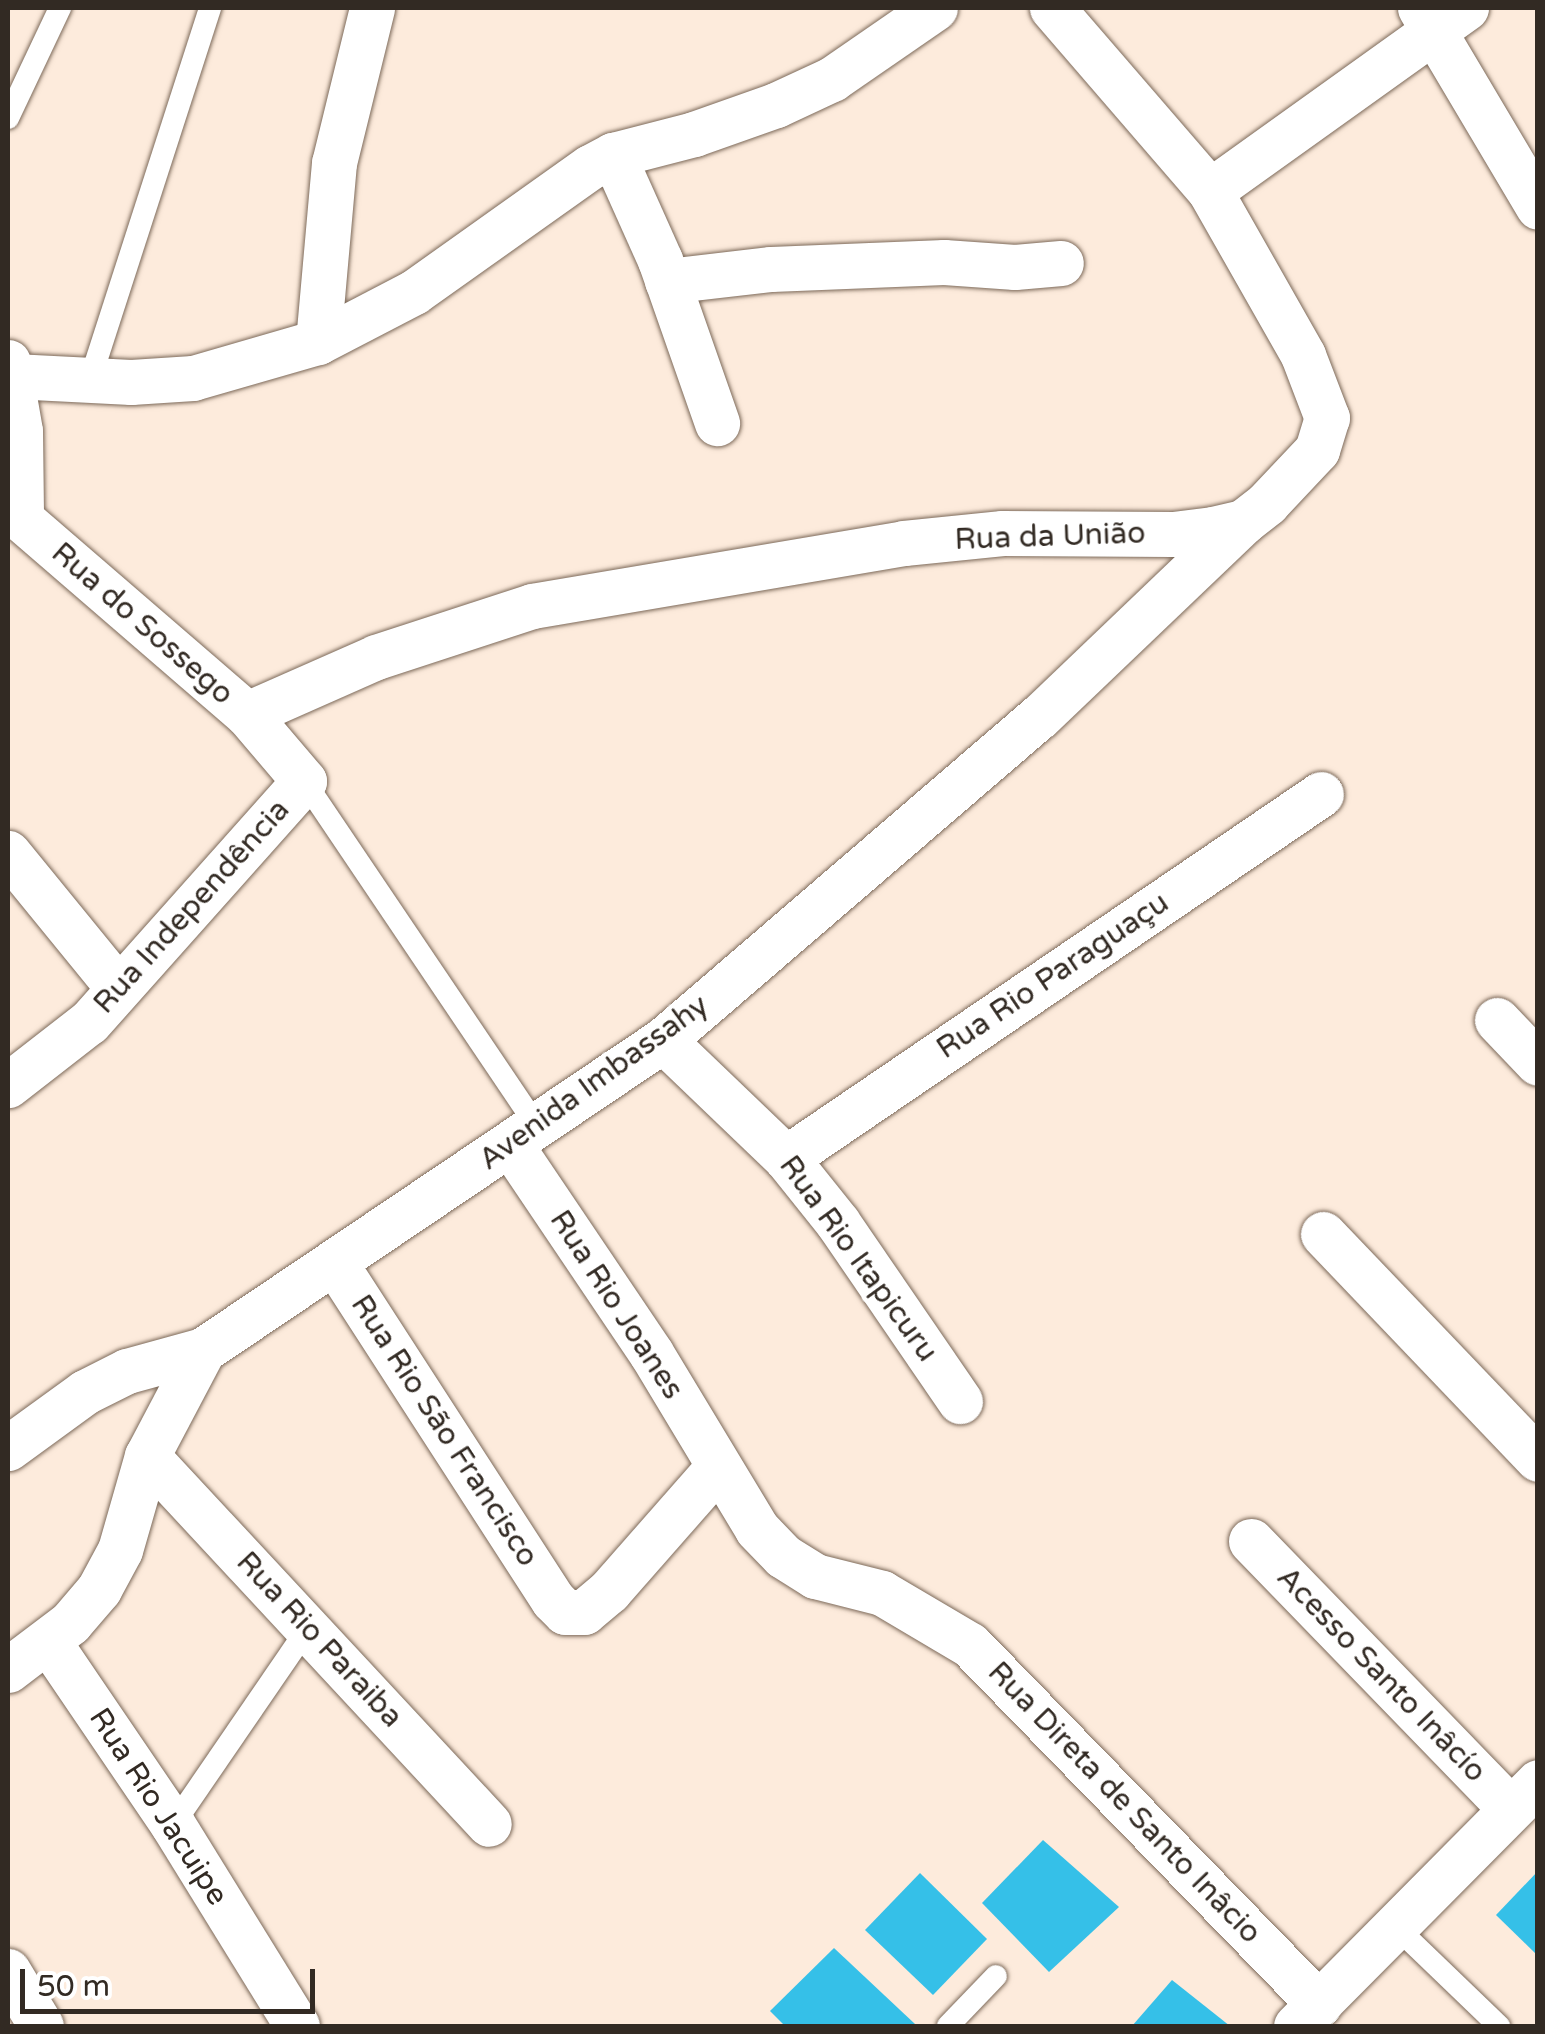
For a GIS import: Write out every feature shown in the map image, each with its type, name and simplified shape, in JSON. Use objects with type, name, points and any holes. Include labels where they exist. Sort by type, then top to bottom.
[{"type":"street","points":[[318,342],[334,163],[372,8]]},
{"type":"street","points":[[10,369],[90,380],[193,378],[318,342],[414,292],[614,154],[694,134],[832,80],[935,8]]},
{"type":"street","points":[[1052,8],[1210,191],[1303,356],[1327,418],[1317,450],[1301,472],[1243,522]]},
{"type":"street","points":[[1210,191],[1440,15],[1538,208]]},
{"type":"street","points":[[614,154],[667,281],[716,423]]},
{"type":"street","points":[[667,281],[770,269],[944,262],[1015,267],[1061,263]]},
{"type":"street","name":"Rua do Sossego","points":[[10,369],[20,431],[14,528],[247,714]]},
{"type":"street","name":"Rua da União","points":[[247,714],[376,657],[532,606],[904,543],[1002,534],[1172,534],[1243,522]]},
{"type":"street","name":"Avenida Imbassahy","points":[[8,1670],[48,1641],[98,1590],[120,1550],[148,1456],[203,1350],[663,1040],[1039,717],[1243,522]]},
{"type":"street","name":"Rua Independência","points":[[8,1085],[90,1022],[304,782],[247,714]]},
{"type":"street","name":"Rua Rio Paraguaçu","points":[[786,1158],[1321,794]]},
{"type":"street","points":[[8,853],[118,988]]},
{"type":"street","points":[[1497,1020],[1538,1063]]},
{"type":"street","name":"Rua Rio Itapicuru","points":[[663,1040],[786,1158],[838,1224],[960,1401]]},
{"type":"street","name":"Rua Rio Joanes","points":[[523,1136],[757,1529],[783,1556],[815,1576],[882,1593],[921,1612]]},
{"type":"street","points":[[1323,1234],[1538,1460]]},
{"type":"street","name":"Rua Rio São Francisco","points":[[336,1262],[552,1600],[565,1612],[590,1608],[632,1568],[718,1468]]},
{"type":"street","points":[[8,1448],[99,1385],[127,1371],[203,1350]]},
{"type":"street","name":"Rua Rio Paraiba","points":[[148,1456],[489,1824]]},
{"type":"street","name":"Acesso Santo Inâcío","points":[[1252,1541],[1524,1796]]},
{"type":"street","name":"Rua Direta de Santo Inâcio","points":[[921,1612],[970,1645],[1000,1672],[1307,2015]]},
{"type":"street","name":"Rua Rio Jacuipe","points":[[48,1641],[172,1825],[297,2026]]},
{"type":"street","points":[[1307,2015],[1524,1796]]},
{"type":"street","points":[[8,1971],[41,2026]]},
{"type":"lane","points":[[8,118],[60,8]]},
{"type":"lane","points":[[90,380],[210,8]]},
{"type":"lane","points":[[304,782],[523,1136]]},
{"type":"lane","points":[[172,1825],[308,1628]]},
{"type":"lane","points":[[1394,1925],[1499,2026]]},
{"type":"lane","points":[[948,2026],[996,1976]]},
{"type":"building","points":[[1043,1840],[1119,1907],[1049,1972],[982,1903]]},
{"type":"building","points":[[1538,1871],[1538,1956],[1496,1915]]},
{"type":"building","points":[[920,1873],[987,1939],[933,1995],[865,1930]]},
{"type":"building","points":[[834,1948],[915,2024],[785,2026],[770,2011]]},
{"type":"building","points":[[1172,1980],[1230,2026],[1132,2026]]}]
